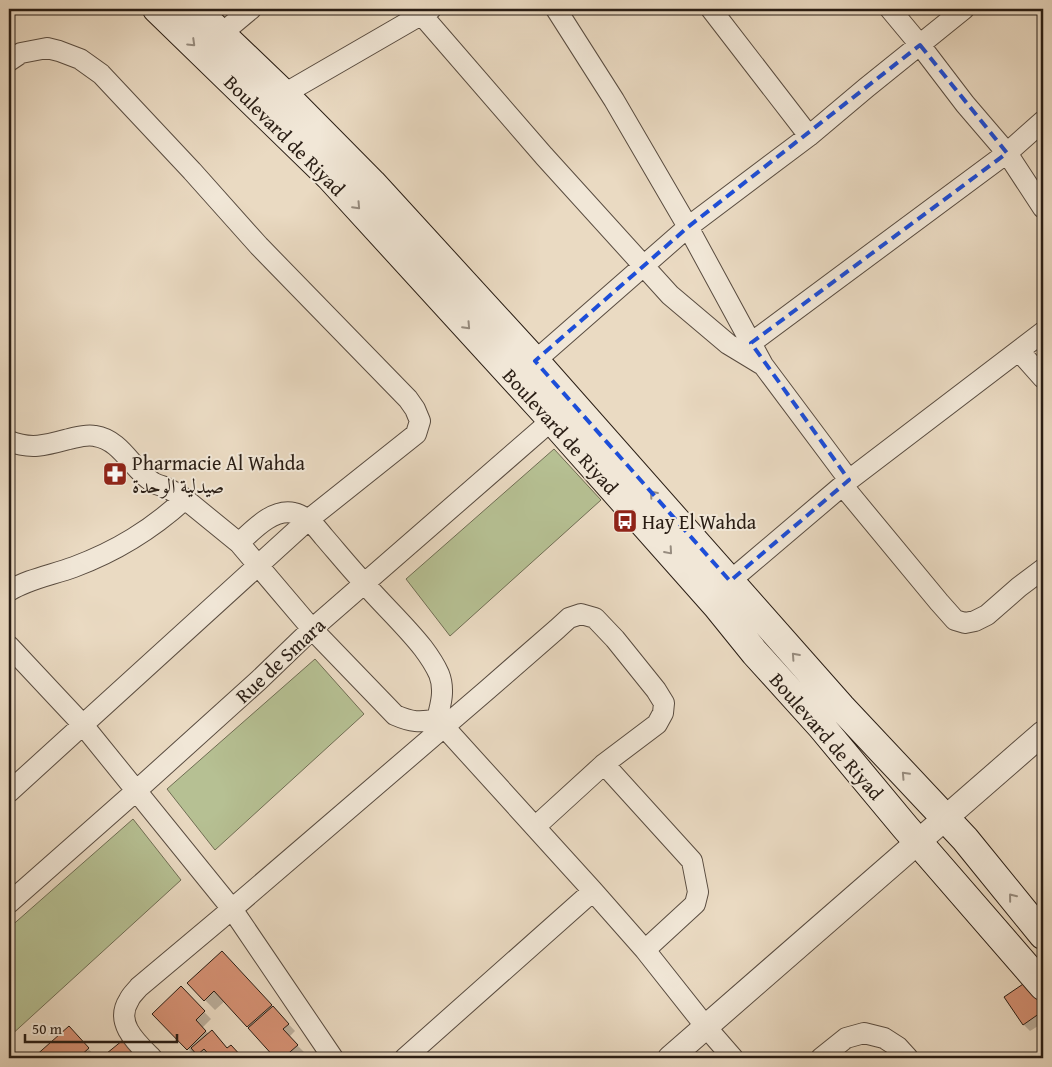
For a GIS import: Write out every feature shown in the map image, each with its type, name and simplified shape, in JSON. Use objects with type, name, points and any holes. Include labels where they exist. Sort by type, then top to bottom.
[{"type":"main road","name":"Boulevard de Riyad","points":[[157,9],[330,177],[552,420],[711,599],[755,653],[1043,986]]},
{"type":"main road","name":"Boulevard de Riyad","points":[[194,9],[284,94],[372,183],[535,360],[841,708],[965,839],[1043,935]]},
{"type":"street","points":[[221,34],[251,9]]},
{"type":"street","points":[[556,9],[614,100],[688,227],[763,365],[846,483],[932,595],[955,620],[965,623],[987,615],[1043,569]]},
{"type":"street","points":[[711,9],[809,136]]},
{"type":"street","points":[[890,9],[965,104],[1007,153],[1043,208]]},
{"type":"street","points":[[535,360],[688,227],[809,136],[964,9]]},
{"type":"street","points":[[284,94],[426,12],[544,156],[670,295],[728,344],[763,365]]},
{"type":"street","points":[[9,60],[21,53],[47,48],[80,59],[101,74],[259,246],[408,399],[420,421],[416,434],[308,520],[9,792]]},
{"type":"street","points":[[751,343],[1007,153],[1043,121]]},
{"type":"street","points":[[730,581],[846,483],[1043,332]]},
{"type":"street","points":[[1019,350],[1043,378]]},
{"type":"street","name":"Rue de Smara","points":[[9,903],[258,681],[312,629],[552,420]]},
{"type":"street","points":[[9,441],[32,446],[49,445],[84,435],[104,438],[115,444],[133,465],[154,483],[178,494],[239,543],[312,629],[395,715],[415,722],[441,723],[645,950],[733,1058]]},
{"type":"street","points":[[9,592],[30,580],[74,567],[125,544],[148,530],[185,499]]},
{"type":"street","points":[[239,543],[259,526],[282,513],[296,513],[308,520],[345,560],[364,584],[412,633],[432,660],[439,675],[442,690],[441,723]]},
{"type":"street","points":[[152,1058],[131,1036],[123,1014],[128,1000],[139,987],[232,909],[441,723],[570,618],[582,614],[595,618],[602,625],[656,690],[664,703],[663,713],[657,724],[604,764],[535,827]]},
{"type":"street","points":[[9,646],[83,725],[232,909],[333,1058]]},
{"type":"street","points":[[670,1058],[1043,733]]},
{"type":"street","points":[[604,764],[692,862],[698,892],[695,904],[645,950]]},
{"type":"street","points":[[405,1058],[593,891]]},
{"type":"street","points":[[821,1058],[846,1038],[864,1034],[884,1038],[898,1047],[908,1058]]},
{"type":"highlighted area","points":[[920,45],[1007,153],[751,343],[849,480],[730,581],[535,361],[688,227]]},
{"type":"green space","points":[[554,449],[601,500],[450,636],[406,579]]},
{"type":"green space","points":[[315,659],[364,714],[215,850],[167,789]]},
{"type":"green space","points":[[133,819],[181,880],[9,1037],[9,928]]},
{"type":"building","points":[[222,951],[272,1005],[247,1027],[214,991],[204,1001],[187,983]]},
{"type":"building","points":[[1032,978],[1043,995],[1043,1011],[1023,1025],[1004,997]]},
{"type":"building","points":[[181,986],[205,1011],[196,1020],[206,1031],[187,1050],[152,1014]]},
{"type":"building","points":[[273,1006],[289,1024],[283,1029],[298,1045],[283,1058],[275,1058],[248,1028]]},
{"type":"building","points":[[69,1026],[89,1048],[78,1058],[33,1058]]},
{"type":"building","points":[[212,1030],[227,1048],[231,1045],[243,1058],[209,1058],[211,1057],[204,1049],[197,1055],[191,1048]]},
{"type":"building","points":[[123,1040],[139,1058],[101,1058]]},
{"type":"place","name":"Pharmacie Al Wahda صيدلية الوحدة","points":[[115,474]]},
{"type":"place","name":"Hay El Wahda","points":[[625,521]]}]
